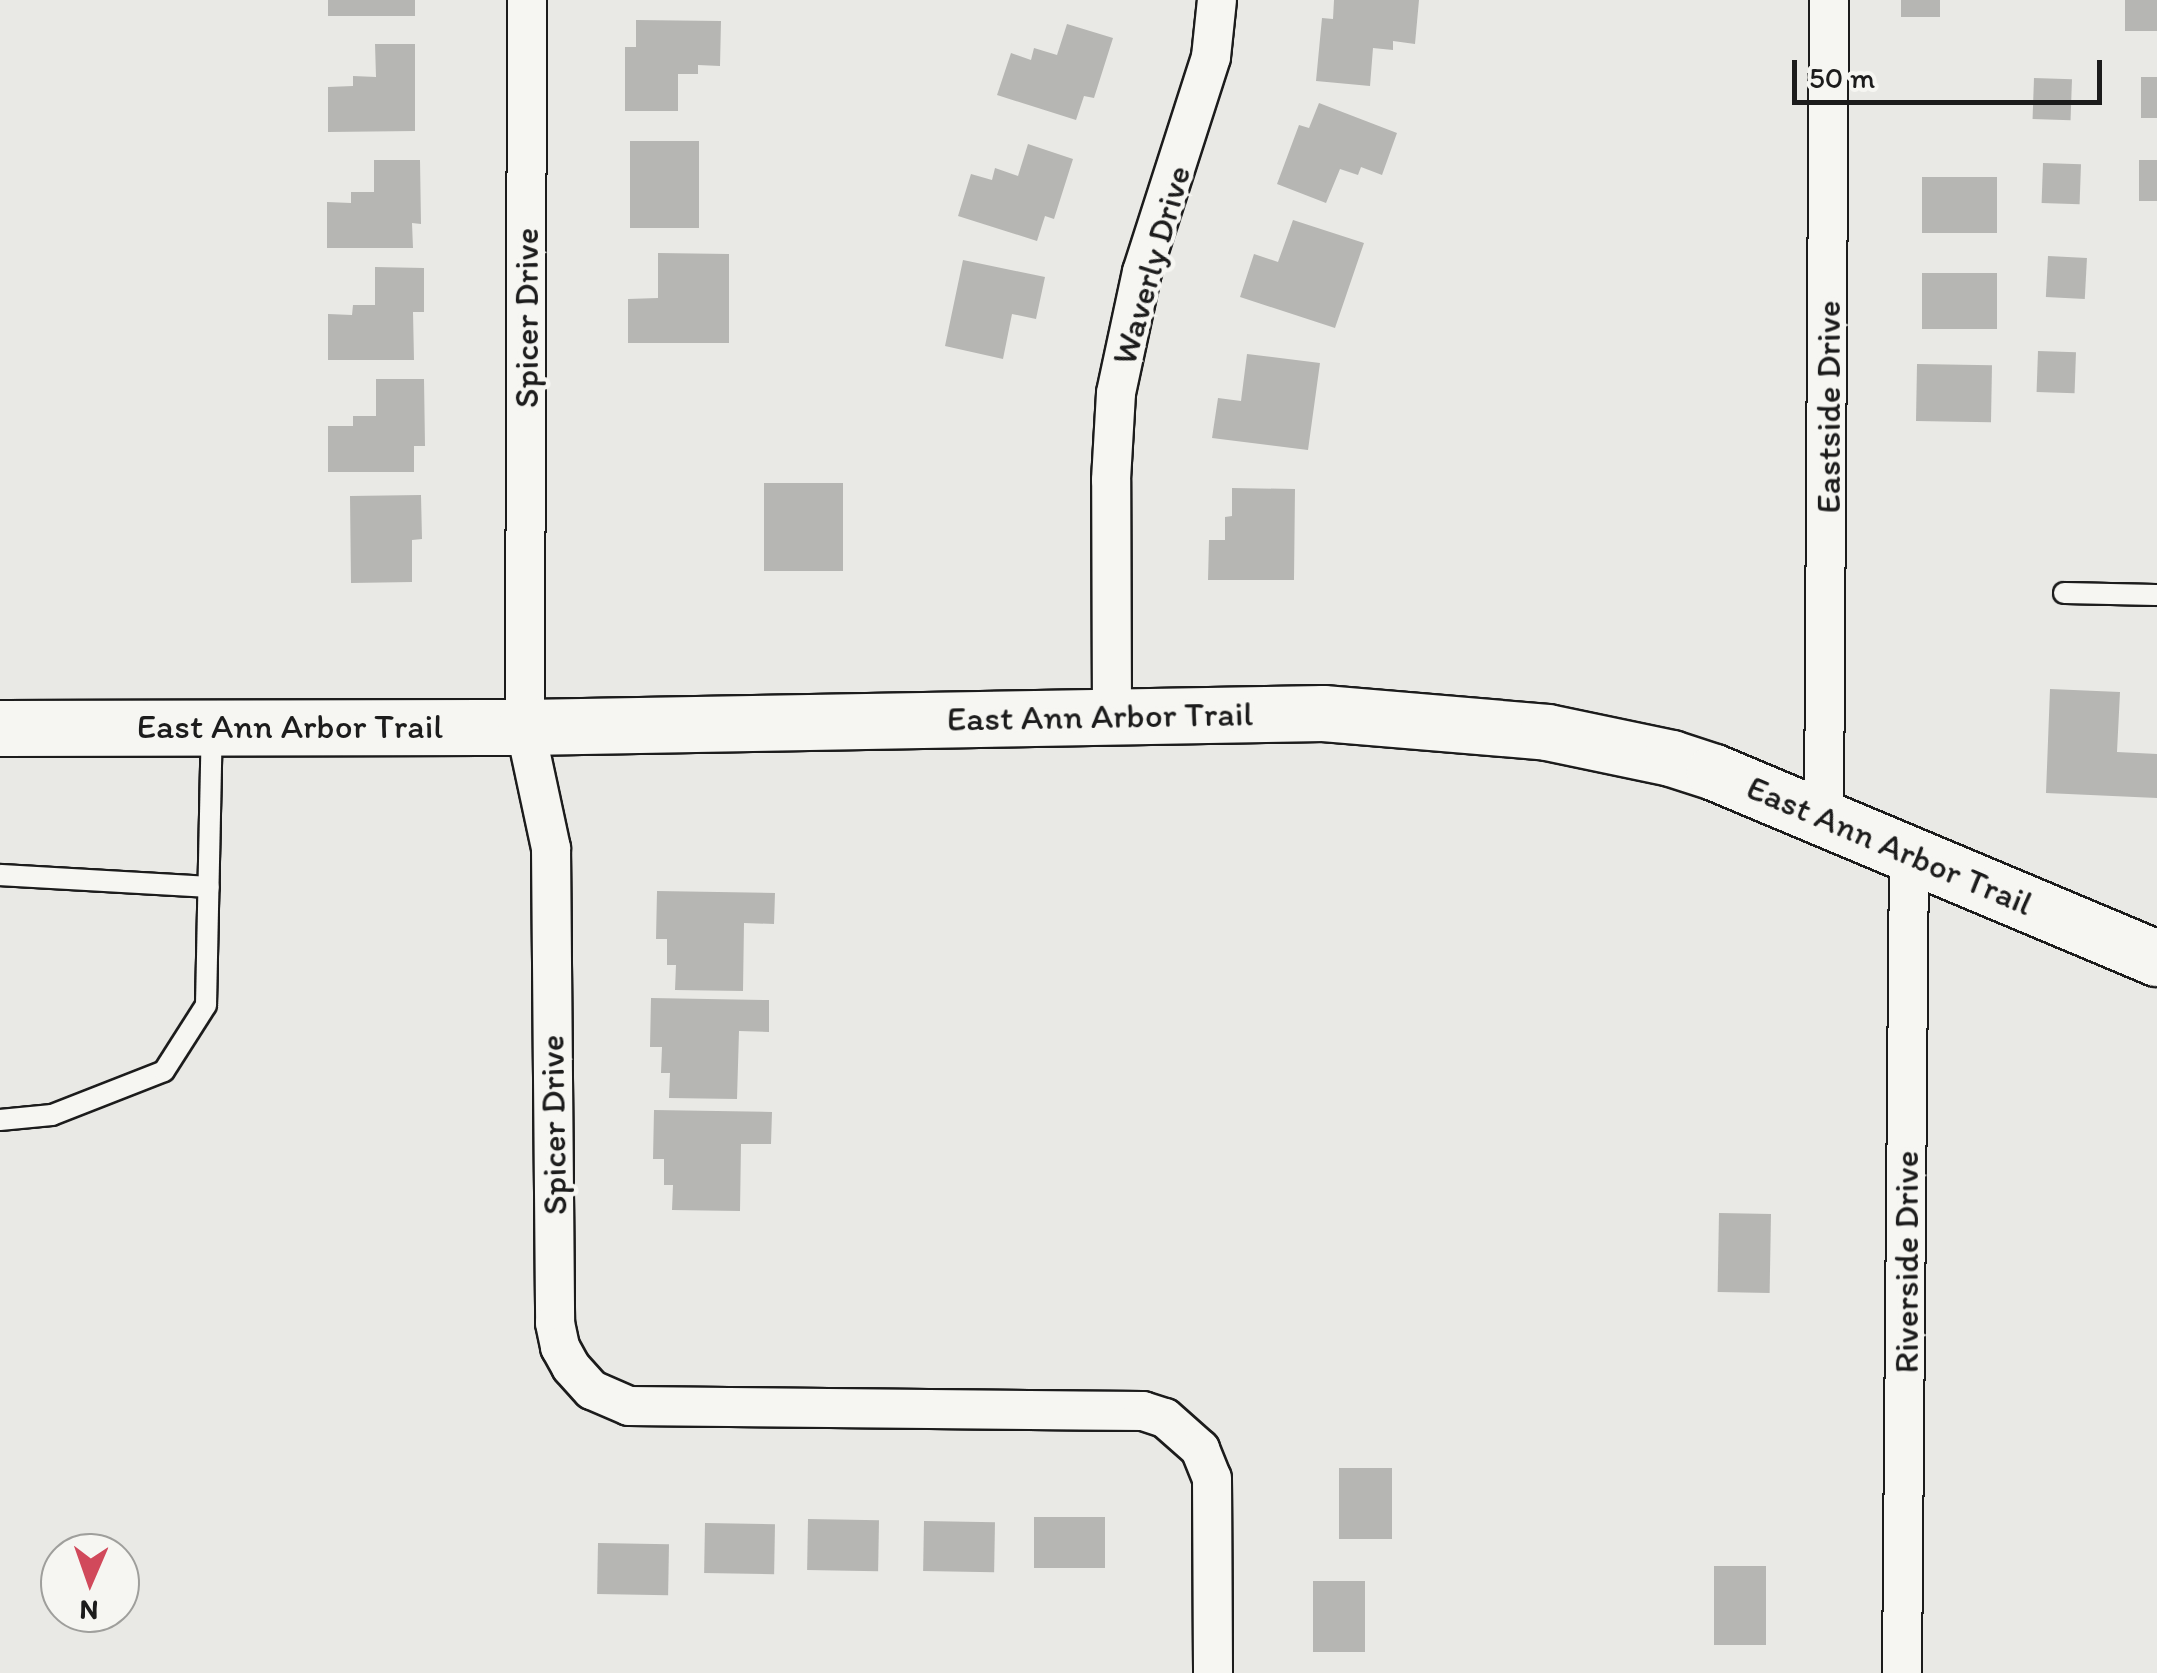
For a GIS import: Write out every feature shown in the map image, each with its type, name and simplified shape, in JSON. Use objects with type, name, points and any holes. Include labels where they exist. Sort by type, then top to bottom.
[{"type":"street","name":"Spicer Drive","points":[[526,0],[525,727],[551,848],[555,1323],[570,1368],[592,1390],[629,1406],[1142,1411],[1165,1418],[1200,1449],[1212,1478],[1214,1673]]},
{"type":"street","name":"Waverly Drive","points":[[1112,714],[1111,480],[1116,393],[1142,272],[1211,57],[1217,0]]},
{"type":"street","name":"Eastside Drive","points":[[1824,815],[1829,0]]},
{"type":"street","name":"East Ann Arbor Trail","points":[[0,728],[525,727],[1323,713],[1546,732],[1671,758],[1824,815],[2157,958]]},
{"type":"street","name":"Riverside Drive","points":[[1902,1673],[1909,852]]},
{"type":"lane","points":[[2064,592],[2157,595]]},
{"type":"lane","points":[[0,1120],[52,1115],[164,1071],[206,1006],[212,728]]},
{"type":"lane","points":[[0,875],[208,888]]},
{"type":"building","points":[[328,0],[415,0],[415,16],[328,16]]},
{"type":"building","points":[[1334,0],[1419,0],[1415,44],[1393,41],[1393,50],[1373,48],[1370,86],[1316,81],[1322,18],[1333,19]]},
{"type":"building","points":[[1901,0],[1940,0],[1940,17],[1901,17]]},
{"type":"building","points":[[2125,0],[2157,0],[2157,31],[2125,31]]},
{"type":"building","points":[[636,20],[721,21],[720,66],[698,65],[698,74],[678,74],[678,111],[625,111],[625,47],[636,47]]},
{"type":"building","points":[[1067,24],[1113,38],[1094,98],[1084,96],[1076,120],[997,95],[1011,53],[1031,60],[1034,48],[1057,55]]},
{"type":"building","points":[[375,44],[415,44],[415,131],[328,132],[328,87],[353,86],[353,76],[376,77]]},
{"type":"building","points":[[2141,77],[2157,77],[2157,118],[2141,118]]},
{"type":"building","points":[[2034,78],[2072,79],[2071,120],[2033,119]]},
{"type":"building","points":[[1319,103],[1397,133],[1382,175],[1361,167],[1358,175],[1340,169],[1326,203],[1277,184],[1299,125],[1309,128]]},
{"type":"building","points":[[630,141],[699,141],[699,228],[630,228]]},
{"type":"building","points":[[1028,144],[1073,159],[1054,219],[1045,216],[1037,241],[958,216],[971,174],[992,180],[995,168],[1018,176]]},
{"type":"building","points":[[374,160],[420,160],[421,224],[412,223],[413,248],[327,248],[327,202],[351,203],[351,192],[374,192]]},
{"type":"building","points":[[2139,160],[2157,160],[2157,201],[2139,201]]},
{"type":"building","points":[[2043,163],[2081,164],[2080,204],[2042,203]]},
{"type":"building","points":[[1922,177],[1997,177],[1997,233],[1922,233]]},
{"type":"building","points":[[1293,220],[1364,243],[1335,328],[1240,297],[1254,254],[1278,262]]},
{"type":"building","points":[[658,253],[729,254],[729,343],[628,343],[628,299],[658,298]]},
{"type":"building","points":[[2048,256],[2087,258],[2085,299],[2046,297]]},
{"type":"building","points":[[963,260],[1045,277],[1036,319],[1012,314],[1003,359],[945,346]]},
{"type":"building","points":[[375,267],[424,268],[424,312],[413,312],[414,360],[328,360],[328,314],[352,315],[353,305],[375,305]]},
{"type":"building","points":[[1922,273],[1997,273],[1997,329],[1922,329]]},
{"type":"building","points":[[2038,351],[2076,352],[2075,393],[2037,392]]},
{"type":"building","points":[[1247,354],[1320,363],[1308,450],[1212,438],[1218,398],[1241,401]]},
{"type":"building","points":[[1917,364],[1992,365],[1991,422],[1916,421]]},
{"type":"building","points":[[376,379],[424,379],[425,446],[414,446],[414,472],[328,472],[328,426],[353,426],[353,416],[376,416]]},
{"type":"building","points":[[764,483],[843,483],[843,571],[764,571]]},
{"type":"building","points":[[1232,488],[1295,489],[1294,580],[1208,580],[1209,540],[1225,540],[1225,517],[1232,516]]},
{"type":"building","points":[[421,495],[422,539],[412,540],[412,582],[351,583],[350,496]]},
{"type":"building","points":[[2050,689],[2120,692],[2117,752],[2157,754],[2157,798],[2046,793]]},
{"type":"building","points":[[657,891],[775,893],[774,924],[744,923],[743,991],[675,990],[676,965],[667,965],[667,939],[656,939]]},
{"type":"building","points":[[651,998],[769,1000],[769,1032],[739,1031],[737,1099],[669,1098],[670,1073],[661,1073],[662,1047],[650,1047]]},
{"type":"building","points":[[654,1110],[772,1112],[771,1144],[741,1144],[740,1211],[672,1210],[673,1185],[664,1185],[664,1159],[653,1159]]},
{"type":"building","points":[[1719,1213],[1771,1214],[1770,1293],[1718,1292]]},
{"type":"building","points":[[1339,1468],[1392,1468],[1392,1539],[1339,1539]]},
{"type":"building","points":[[1034,1517],[1105,1517],[1105,1568],[1034,1568]]},
{"type":"building","points":[[808,1519],[879,1520],[878,1571],[807,1570]]},
{"type":"building","points":[[924,1521],[995,1522],[994,1572],[923,1571]]},
{"type":"building","points":[[705,1523],[775,1524],[774,1574],[704,1573]]},
{"type":"building","points":[[598,1543],[669,1544],[668,1595],[597,1594]]},
{"type":"building","points":[[1714,1566],[1766,1566],[1766,1645],[1714,1645]]},
{"type":"building","points":[[1313,1581],[1365,1581],[1365,1652],[1313,1652]]}]
